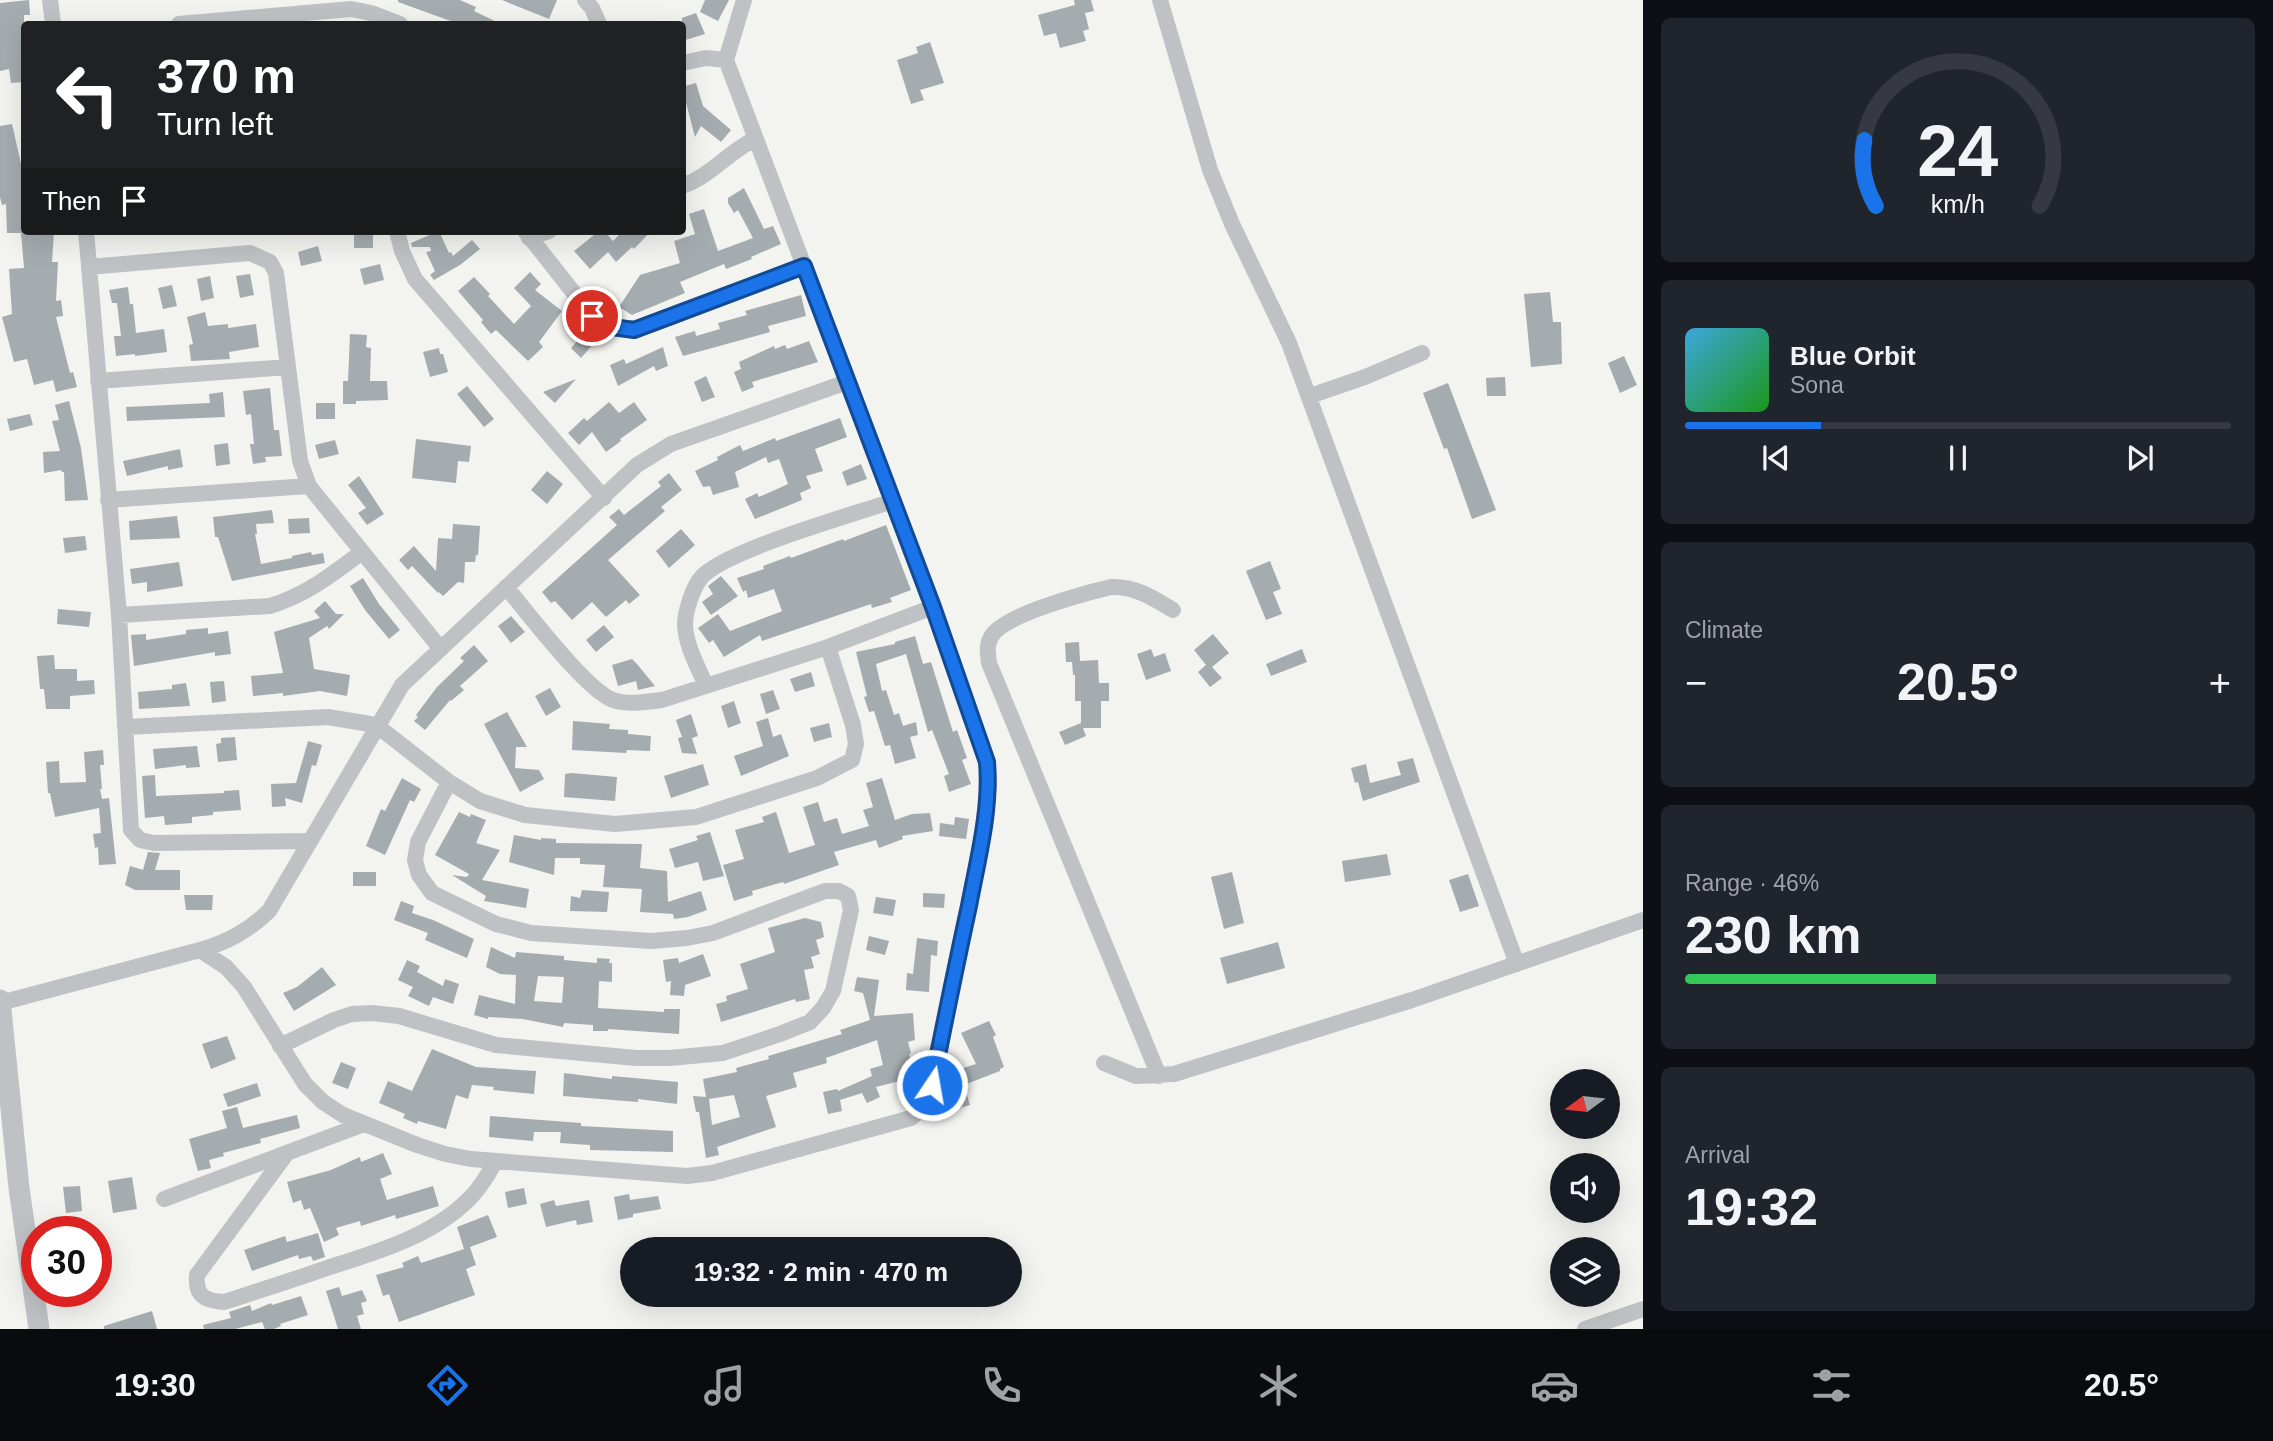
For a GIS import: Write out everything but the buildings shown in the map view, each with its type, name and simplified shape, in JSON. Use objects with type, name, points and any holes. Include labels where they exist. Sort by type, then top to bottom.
[{"type":"street","points":[[50,0],[52,21]]},
{"type":"street","points":[[200,950],[226,967],[244,987],[305,1084],[323,1102],[364,1124],[445,1154],[495,1162],[565,1165],[668,1176],[712,1173],[911,1118],[926,1105],[979,854],[989,784],[987,762],[933,607],[726,60],[744,0]]},
{"type":"street","points":[[1160,0],[1210,170],[1232,224],[1277,315],[1310,396],[1517,964]]},
{"type":"street","points":[[592,3],[598,21]]},
{"type":"street","points":[[266,21],[351,9],[391,21]]},
{"type":"street","points":[[686,62],[706,58],[726,60]]},
{"type":"street","points":[[686,184],[698,180],[738,147],[755,139]]},
{"type":"street","points":[[86,235],[119,615],[131,830],[140,841],[154,843],[310,841]]},
{"type":"street","points":[[398,235],[415,279],[604,498]]},
{"type":"street","points":[[528,235],[592,316],[605,326],[618,329],[634,330],[652,325],[804,266]]},
{"type":"street","points":[[89,267],[250,253],[262,256],[270,262],[276,273],[300,461],[309,486],[440,649]]},
{"type":"street","points":[[1310,396],[1422,354]]},
{"type":"street","points":[[98,381],[288,367]]},
{"type":"street","points":[[39,1329],[19,1188],[0,1002],[200,950],[229,941],[254,926],[269,911],[376,725],[402,685],[638,465],[671,444],[847,382]]},
{"type":"street","points":[[108,500],[309,486]]},
{"type":"street","points":[[706,686],[687,641],[685,623],[690,601],[700,579],[713,568],[745,552],[893,501]]},
{"type":"street","points":[[119,615],[270,606],[318,585],[362,552]]},
{"type":"street","points":[[506,587],[601,695],[617,701],[638,702],[662,700],[828,647],[933,607]]},
{"type":"street","points":[[1159,1076],[989,663],[987,648],[991,636],[999,626],[1015,618],[1111,587],[1123,587],[1143,593],[1173,610]]},
{"type":"street","points":[[125,727],[314,718],[376,725],[449,782],[480,801],[525,815],[615,824],[696,817],[817,778],[852,760],[856,744],[853,725],[828,647]]},
{"type":"street","points":[[280,1046],[334,1020],[352,1014],[372,1013],[399,1016],[496,1045],[636,1058],[704,1055],[723,1053],[810,1022],[833,991],[851,910],[848,896],[839,891],[825,891],[713,933],[687,939],[651,941],[531,933],[496,924],[432,893],[419,875],[415,860],[416,851],[449,782]]},
{"type":"street","points":[[1104,1063],[1136,1076],[1159,1076],[1412,1000],[1643,920]]},
{"type":"street","points":[[164,1199],[364,1124]]},
{"type":"street","points":[[287,1153],[197,1275],[196,1287],[201,1296],[211,1302],[224,1302],[415,1236],[466,1202],[482,1184],[495,1162]]},
{"type":"street","points":[[1585,1329],[1643,1309]]},
{"type":"route","points":[[592,316],[605,326],[634,330],[804,266],[933,607],[987,762],[989,784],[979,854],[932,1085]]}]
